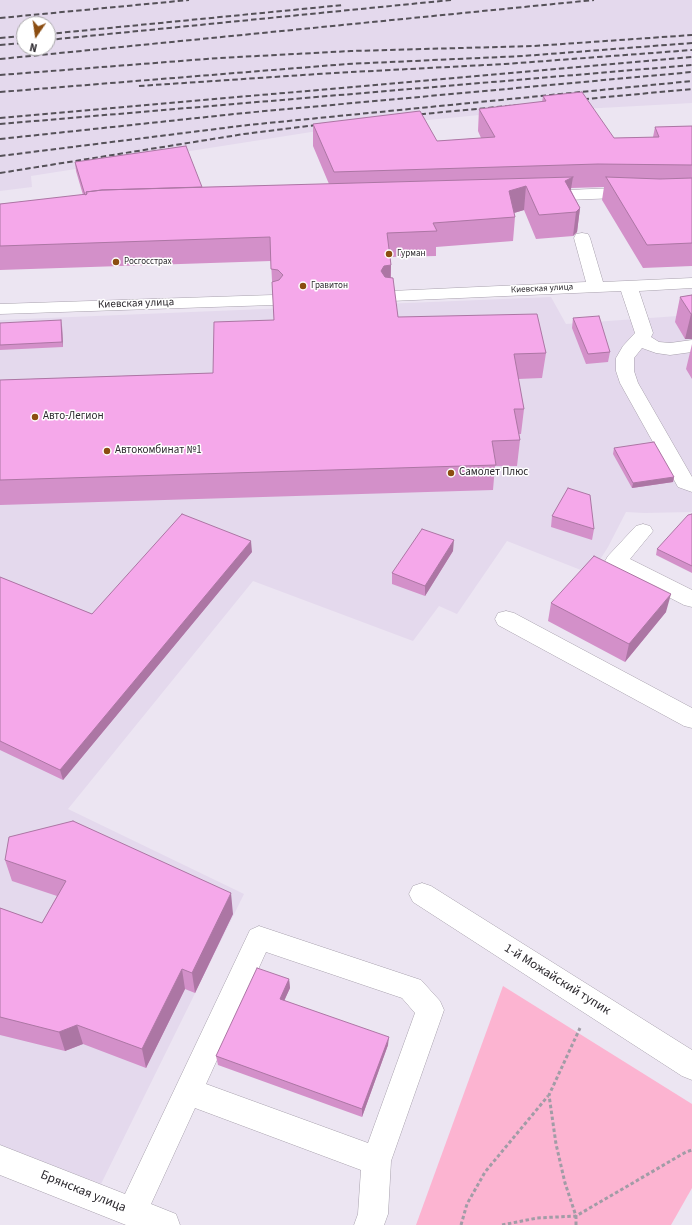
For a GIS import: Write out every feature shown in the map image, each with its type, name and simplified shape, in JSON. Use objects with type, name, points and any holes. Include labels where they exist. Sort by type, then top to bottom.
[{"type":"street","points":[[528,196],[692,194]]},
{"type":"street","points":[[582,238],[596,286]]},
{"type":"street","name":"Киевская улица","points":[[391,296],[692,283]]},
{"type":"street","points":[[628,285],[644,333],[642,338],[629,350],[625,358],[625,371],[629,382],[685,482],[692,485]]},
{"type":"street","name":"Киевская улица","points":[[0,309],[273,300]]},
{"type":"street","points":[[642,338],[652,345],[670,350],[692,346]]},
{"type":"street","points":[[643,531],[616,561],[692,599]]},
{"type":"street","points":[[506,619],[692,719]]},
{"type":"street","name":"1-й Можайский тупик","points":[[422,894],[692,1066]]},
{"type":"street","points":[[132,1212],[259,938],[411,989],[430,1010],[376,1161],[373,1214],[369,1225]]},
{"type":"street","points":[[188,1091],[376,1161]]},
{"type":"street","name":"Брянская улица","points":[[0,1160],[165,1225]]},
{"type":"path","points":[[461,1225],[467,1204],[485,1172],[549,1095],[582,1023]]},
{"type":"path","points":[[549,1095],[556,1144],[565,1183],[576,1216],[576,1225]]},
{"type":"path","points":[[502,1225],[537,1218],[576,1216],[686,1152],[692,1150]]},
{"type":"shaded area","points":[[0,0],[692,0],[692,103],[490,114],[324,130],[31,176],[32,187],[0,191]]},
{"type":"shaded area","points":[[551,297],[566,324],[692,315],[692,512],[626,512],[608,547],[591,574],[507,541],[457,614],[439,606],[413,641],[253,581],[68,809],[244,894],[101,1184],[0,1145],[0,320]]},
{"type":"shaded area","points":[[503,986],[692,1104],[692,1188],[671,1225],[416,1225]]},
{"type":"building","points":[[582,92],[614,138],[659,137],[655,127],[692,126],[692,165],[598,164],[334,172],[313,124],[420,111],[437,141],[495,137],[479,109],[546,101],[543,96]]},
{"type":"building","points":[[186,146],[202,187],[102,190],[86,192],[87,194],[85,195],[75,162]]},
{"type":"building","points":[[573,177],[565,181],[580,208],[576,212],[539,215],[526,186],[509,191],[515,217],[433,223],[437,231],[387,233],[391,265],[384,266],[381,271],[385,277],[393,278],[398,317],[537,314],[546,353],[514,354],[524,409],[514,409],[520,440],[492,441],[496,465],[0,480],[0,380],[213,373],[214,322],[274,320],[272,282],[279,280],[283,275],[278,270],[271,269],[270,237],[0,246],[0,204],[87,194],[86,192],[102,190]]},
{"type":"building","points":[[606,177],[660,179],[692,178],[692,243],[647,245]]},
{"type":"building","points":[[692,295],[692,314],[691,314],[680,297]]},
{"type":"building","points":[[599,316],[610,352],[588,354],[573,318]]},
{"type":"building","points":[[61,320],[62,342],[0,345],[0,323]]},
{"type":"building","points":[[654,442],[674,477],[633,483],[614,448]]},
{"type":"building","points":[[568,488],[590,495],[594,529],[552,516]]},
{"type":"building","points":[[182,514],[251,541],[60,770],[0,741],[0,577],[92,614]]},
{"type":"building","points":[[692,514],[692,566],[657,549],[688,515]]},
{"type":"building","points":[[422,529],[454,540],[425,586],[392,573]]},
{"type":"building","points":[[594,556],[671,594],[629,644],[551,603]]},
{"type":"building","points":[[73,821],[231,893],[192,973],[182,969],[142,1049],[77,1025],[59,1032],[0,1017],[0,908],[42,923],[66,881],[5,860],[9,837]]},
{"type":"building","points":[[257,968],[289,979],[280,999],[389,1037],[362,1109],[216,1056]]},
{"type":"railway","points":[[0,18],[189,0]]},
{"type":"railway","points":[[56,39],[451,0]]},
{"type":"railway","points":[[0,59],[594,0]]},
{"type":"railway","points":[[56,33],[343,5]]},
{"type":"railway","points":[[0,75],[219,58],[351,51],[534,46],[692,35]]},
{"type":"railway","points":[[0,38],[16,37]]},
{"type":"railway","points":[[0,92],[347,64],[523,56],[692,43]]},
{"type":"railway","points":[[0,45],[16,44]]},
{"type":"railway","points":[[139,86],[333,73],[505,64],[692,50]]},
{"type":"railway","points":[[0,118],[692,57]]},
{"type":"railway","points":[[0,124],[692,65]]},
{"type":"railway","points":[[0,139],[244,113],[692,72]]},
{"type":"railway","points":[[0,156],[248,125],[692,81]]},
{"type":"railway","points":[[575,100],[692,89]]},
{"type":"railway","points":[[412,115],[519,105]]},
{"type":"railway","points":[[0,173],[244,134],[324,124]]},
{"type":"place","name":"Гурман","points":[[389,254]]},
{"type":"place","name":"Росгосстрах","points":[[116,262]]},
{"type":"place","name":"Гравитон","points":[[303,286]]},
{"type":"place","name":"Авто-Легион","points":[[35,417]]},
{"type":"place","name":"Автокомбинат №1","points":[[107,451]]},
{"type":"place","name":"Самолет Плюс","points":[[451,473]]}]
